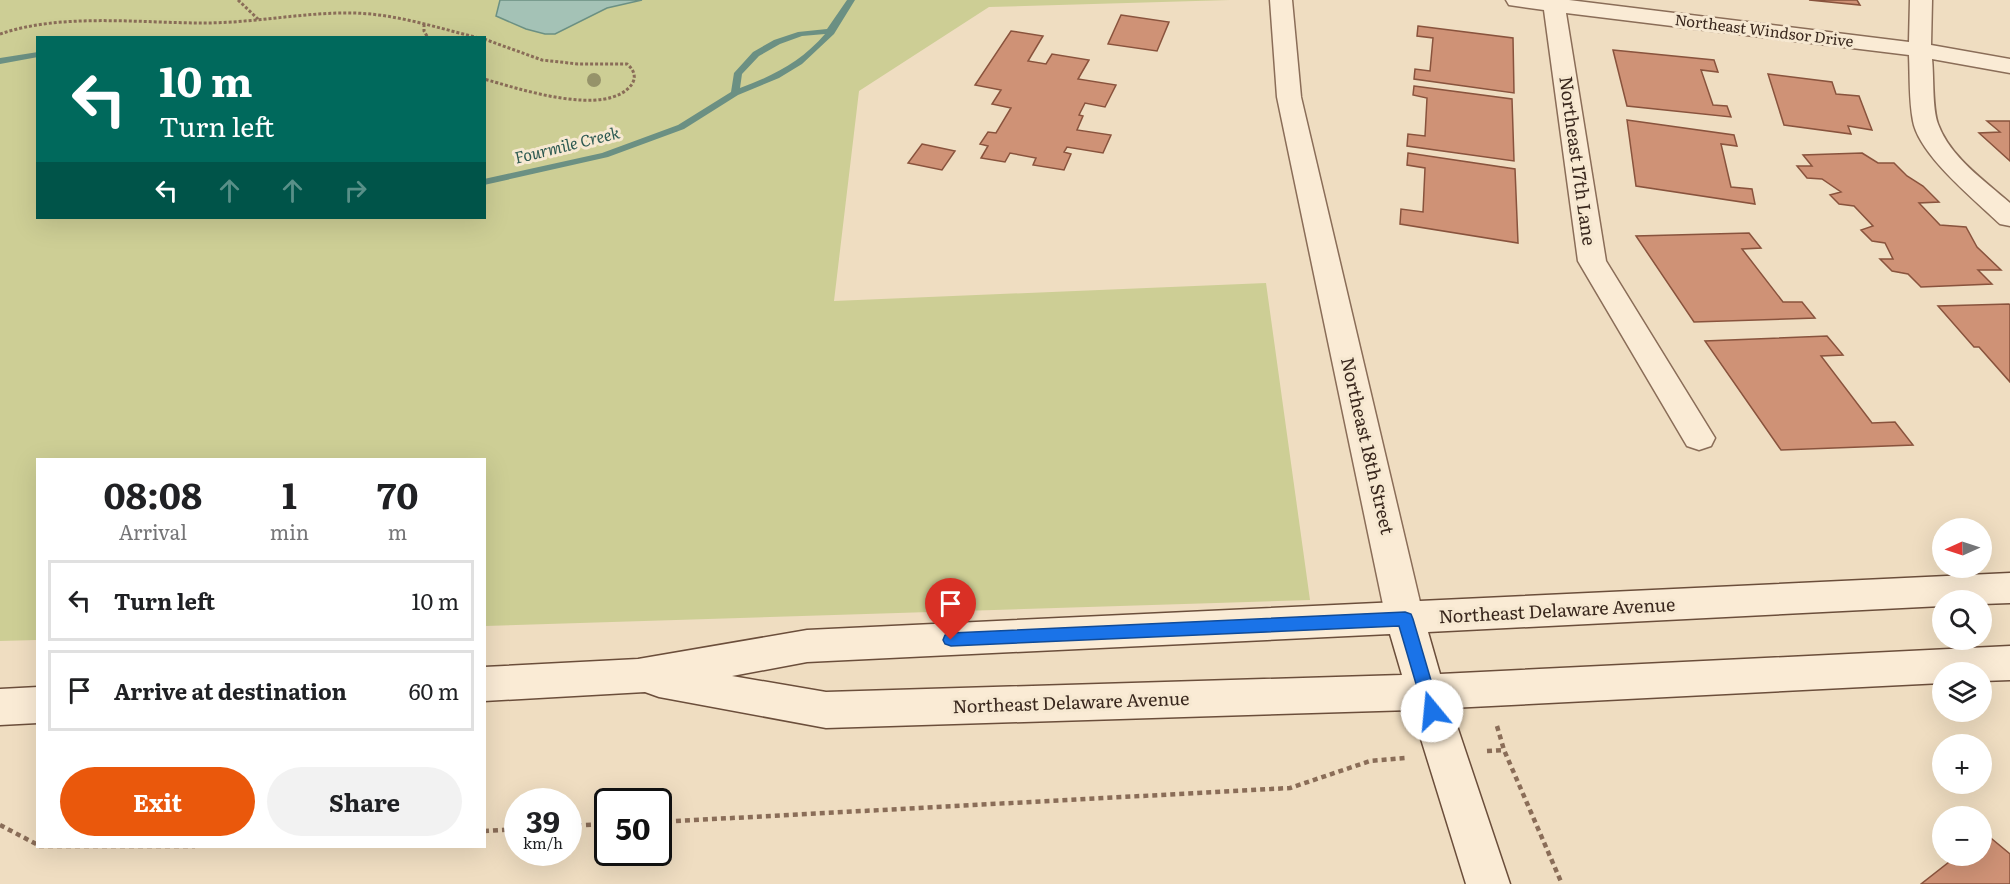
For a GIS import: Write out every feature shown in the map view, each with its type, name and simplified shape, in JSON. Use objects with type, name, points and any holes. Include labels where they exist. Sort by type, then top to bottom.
[{"type":"street","name":"Northeast 18th Street","points":[[1281,0],[1289,97],[1405,619],[1488,884]]},
{"type":"street","name":"Northeast Windsor Drive","points":[[1517,0],[1554,2],[1920,50],[2010,66]]},
{"type":"street","points":[[1921,0],[1920,50],[1925,123],[1937,146],[1956,168],[2010,218]]},
{"type":"street","name":"Northeast 17th Lane","points":[[1554,2],[1592,261],[1699,438]]},
{"type":"street","name":"Northeast Delaware Avenue","points":[[486,684],[638,676],[807,646],[1405,619],[2010,588]]},
{"type":"street","name":"Northeast Delaware Avenue","points":[[638,676],[826,710],[1426,692],[2010,663]]},
{"type":"street","points":[[0,707],[36,705]]},
{"type":"path","points":[[238,0],[258,19]]},
{"type":"path","points":[[0,34],[23,26],[55,22],[180,23],[354,13],[400,18],[471,36]]},
{"type":"path","points":[[424,24],[427,36]]},
{"type":"path","points":[[486,40],[542,60],[578,64],[615,62],[627,64],[633,69],[635,76],[631,86],[621,93],[605,99],[590,101],[552,97],[486,80]]},
{"type":"path","points":[[1493,716],[1504,750],[1562,884]]},
{"type":"path","points":[[672,821],[1290,788],[1370,761]]},
{"type":"path","points":[[0,825],[36,844]]},
{"type":"path","points":[[486,831],[504,830]]},
{"type":"green space","points":[[0,0],[1230,0],[989,7],[859,91],[834,301],[1266,283],[1310,600],[486,626],[486,458],[36,458],[36,640],[0,641]]},
{"type":"shaded area","points":[[500,0],[642,0],[607,8],[555,34],[545,34],[526,29],[496,16]]},
{"type":"building","points":[[1809,0],[1857,0],[1860,5]]},
{"type":"building","points":[[1121,15],[1169,22],[1157,51],[1108,44]]},
{"type":"building","points":[[1418,26],[1513,38],[1514,93],[1414,79],[1415,69],[1430,71],[1433,38],[1417,36]]},
{"type":"building","points":[[1011,31],[1043,36],[1028,61],[1046,64],[1052,54],[1089,60],[1078,79],[1116,85],[1105,107],[1085,103],[1079,115],[1083,116],[1077,130],[1111,135],[1103,153],[1067,147],[1064,152],[1071,154],[1064,170],[1033,165],[1036,158],[1010,153],[1005,162],[981,158],[988,146],[980,144],[988,132],[996,133],[1011,108],[992,104],[1001,90],[975,85]]},
{"type":"building","points":[[1613,50],[1714,60],[1718,72],[1701,70],[1713,105],[1727,106],[1731,117],[1627,106]]},
{"type":"building","points":[[1768,74],[1832,82],[1836,94],[1859,96],[1872,130],[1848,126],[1851,134],[1784,125]]},
{"type":"building","points":[[1414,86],[1512,99],[1514,161],[1407,146],[1408,134],[1425,136],[1427,98],[1413,95]]},
{"type":"building","points":[[1627,120],[1734,135],[1737,146],[1721,144],[1731,187],[1752,189],[1755,204],[1636,186]]},
{"type":"building","points":[[1987,121],[2010,121],[2010,161],[1979,133],[2000,132]]},
{"type":"building","points":[[922,144],[955,151],[942,170],[908,163]]},
{"type":"building","points":[[1408,153],[1515,169],[1518,243],[1400,224],[1401,209],[1423,212],[1425,168],[1407,165]]},
{"type":"building","points":[[1862,153],[1878,163],[1894,163],[1907,176],[1923,186],[1939,202],[1919,203],[1940,225],[1966,227],[1977,247],[2001,270],[1978,270],[1992,284],[1921,287],[1908,274],[1892,271],[1880,259],[1893,259],[1885,243],[1872,241],[1861,230],[1873,226],[1854,206],[1839,204],[1830,195],[1841,192],[1822,179],[1807,178],[1797,166],[1812,166],[1803,155]]},
{"type":"building","points":[[1749,233],[1761,248],[1742,249],[1783,302],[1802,302],[1815,318],[1694,322],[1636,236]]},
{"type":"building","points":[[2009,304],[2010,382],[1979,347],[1974,347],[1938,306]]},
{"type":"building","points":[[1827,336],[1843,355],[1821,356],[1872,423],[1895,422],[1913,445],[1781,450],[1705,341]]},
{"type":"building","points":[[1992,839],[2010,854],[2010,884],[1921,884],[1944,866],[1992,866]]},
{"type":"waterway","name":"Fourmile Creek","points":[[735,93],[738,73],[756,54],[777,42],[801,34],[830,31],[851,0]]},
{"type":"waterway","points":[[735,93],[788,70],[810,54],[831,32]]},
{"type":"waterway","name":"Fourmile Creek","points":[[0,61],[36,54]]},
{"type":"waterway","name":"Fourmile Creek","points":[[486,182],[605,155],[681,127],[735,93]]},
{"type":"route","points":[[951,640],[1405,619],[1432,711]]}]
